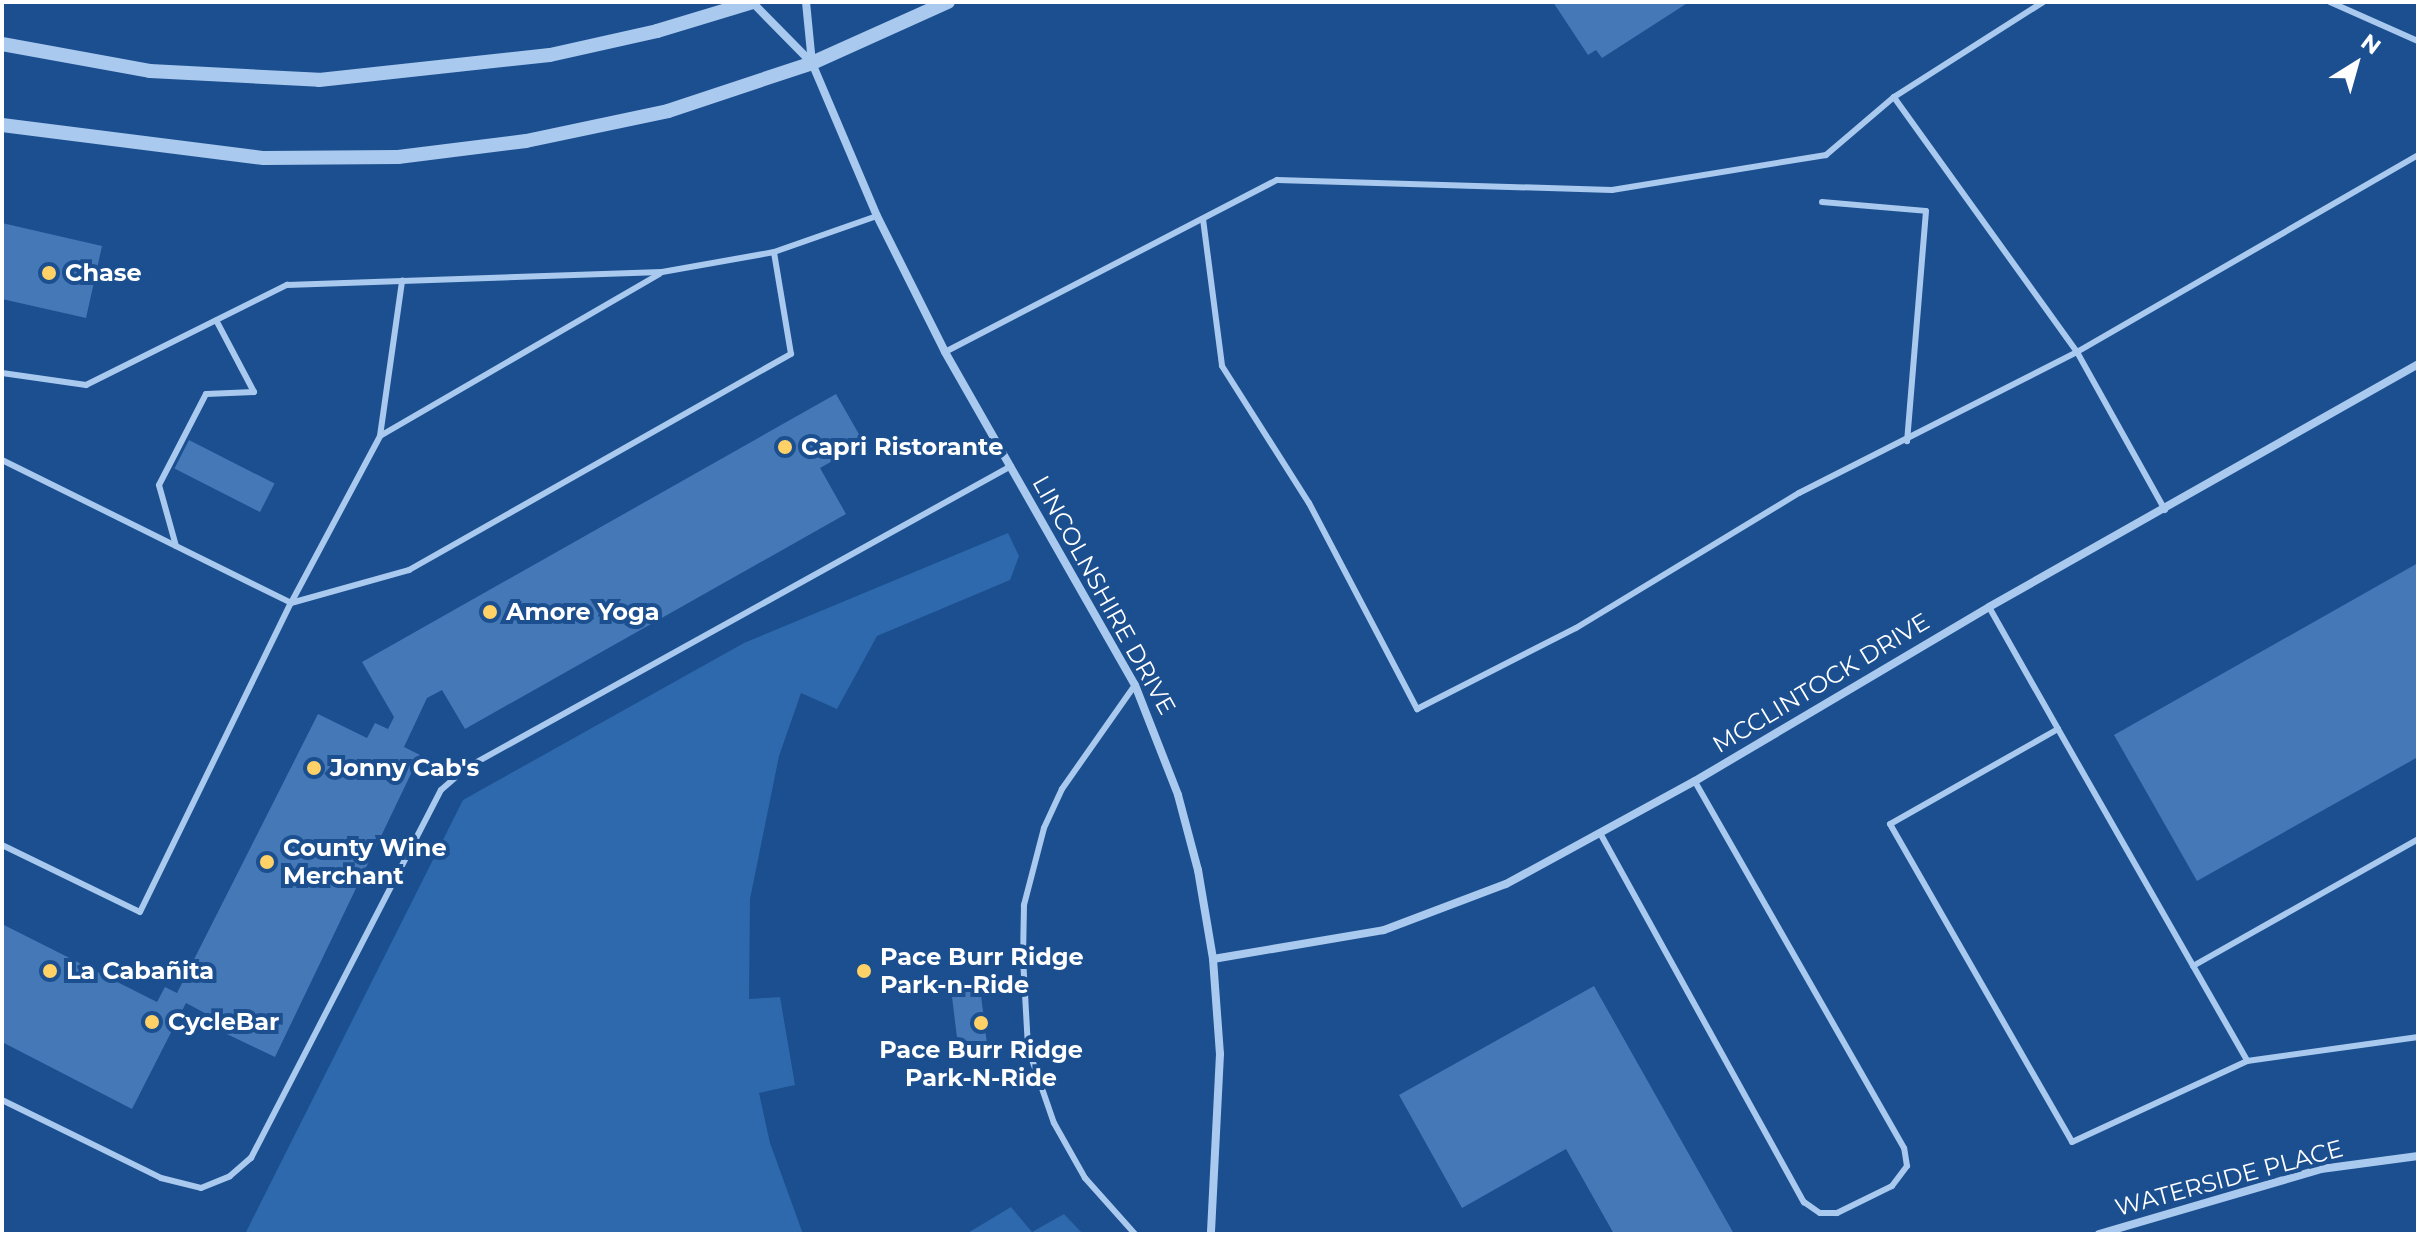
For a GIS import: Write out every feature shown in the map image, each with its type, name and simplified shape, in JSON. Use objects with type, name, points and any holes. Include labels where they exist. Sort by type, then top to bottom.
[{"type":"street","name":"LINCOLNSHIRE DRIVE","points":[[752,2],[812,63]]},
{"type":"street","points":[[2,44],[150,71],[319,80],[550,55],[657,31],[752,2]]},
{"type":"street","name":"LINCOLNSHIRE DRIVE","points":[[806,2],[812,63],[877,216],[945,352],[1135,685],[1178,795],[1198,870],[1213,959],[1220,1127],[1211,1234]]},
{"type":"street","points":[[2,125],[264,158],[398,157],[526,141],[668,111],[812,63],[948,2]]},
{"type":"street","name":"MCCLINTOCK DRIVE","points":[[1213,959],[1384,930],[1445,910],[1506,884],[1695,781],[1989,607],[2418,364]]},
{"type":"street","name":"WATERSIDE PLACE","points":[[2099,1234],[2321,1169],[2418,1156]]},
{"type":"lane","points":[[945,352],[1277,180],[1612,190],[1826,155],[1894,97],[2043,2]]},
{"type":"lane","points":[[2330,2],[2418,41]]},
{"type":"lane","points":[[1894,97],[2077,352],[2165,510]]},
{"type":"lane","points":[[1203,219],[1222,366],[1309,503],[1417,709],[1576,628],[1799,493],[1907,441],[2077,352],[2418,155]]},
{"type":"lane","points":[[1822,202],[1926,211],[1907,441]]},
{"type":"lane","points":[[2,373],[86,385],[287,285],[662,272],[774,252],[877,216]]},
{"type":"lane","points":[[2,460],[291,603],[409,570],[791,354],[774,252]]},
{"type":"lane","points":[[380,436],[662,272]]},
{"type":"lane","points":[[2,845],[140,912],[291,603],[380,436],[402,281]]},
{"type":"lane","points":[[176,546],[159,485],[206,394],[254,392],[216,320]]},
{"type":"lane","points":[[2,1100],[161,1178],[201,1188],[230,1176],[251,1158],[441,790],[466,768],[1011,466]]},
{"type":"lane","points":[[1989,607],[2247,1061]]},
{"type":"lane","points":[[1135,685],[1062,789],[1044,828],[1024,905],[1023,958],[1028,1048],[1054,1123],[1085,1178],[1135,1234]]},
{"type":"lane","points":[[2058,729],[1890,824],[2072,1142],[2247,1061],[2418,1037]]},
{"type":"lane","points":[[1600,833],[1804,1202],[1820,1213],[1837,1213],[1892,1186],[1907,1166],[1904,1148],[1695,781]]},
{"type":"lane","points":[[2193,966],[2418,839]]},
{"type":"shaded area","points":[[1008,533],[1019,556],[1010,580],[877,636],[837,709],[801,693],[779,756],[750,899],[749,999],[780,997],[795,1085],[759,1093],[770,1143],[803,1234],[245,1234],[463,800],[744,643]]},
{"type":"shaded area","points":[[1011,1207],[1032,1232],[1064,1214],[1083,1234],[966,1234]]},
{"type":"building","points":[[1553,2],[1689,2],[1602,58],[1596,50],[1588,55]]},
{"type":"building","name":"Chase","points":[[2,223],[102,246],[86,318],[2,299]]},
{"type":"building","points":[[836,394],[864,443],[820,468],[846,514],[465,729],[442,690],[427,698],[404,747],[420,755],[275,1057],[210,1026],[216,1019],[186,1003],[132,1109],[2,1042],[2,924],[157,1002],[165,987],[177,993],[318,714],[367,738],[375,723],[388,729],[394,717],[362,662]]},
{"type":"building","points":[[189,440],[275,484],[260,512],[174,469]]},
{"type":"building","points":[[2418,563],[2418,757],[2197,881],[2114,735]]},
{"type":"building","points":[[1594,986],[1734,1234],[1614,1234],[1566,1149],[1462,1208],[1399,1095]]},
{"type":"building","points":[[980,987],[988,1049],[959,1052],[951,991]]},
{"type":"place","name":"Chase","points":[[49,273]]},
{"type":"place","name":"Capri Ristorante","points":[[785,447]]},
{"type":"place","name":"Amore Yoga","points":[[490,612]]},
{"type":"place","name":"Jonny Cab's","points":[[314,768]]},
{"type":"place","name":"County Wine Merchant","points":[[267,862]]},
{"type":"place","name":"La Cabañita","points":[[50,971]]},
{"type":"place","name":"Pace Burr Ridge Park-n-Ride","points":[[864,971]]},
{"type":"place","name":"CycleBar","points":[[152,1022]]},
{"type":"place","name":"Pace Burr Ridge Park-N-Ride","points":[[981,1023]]}]
